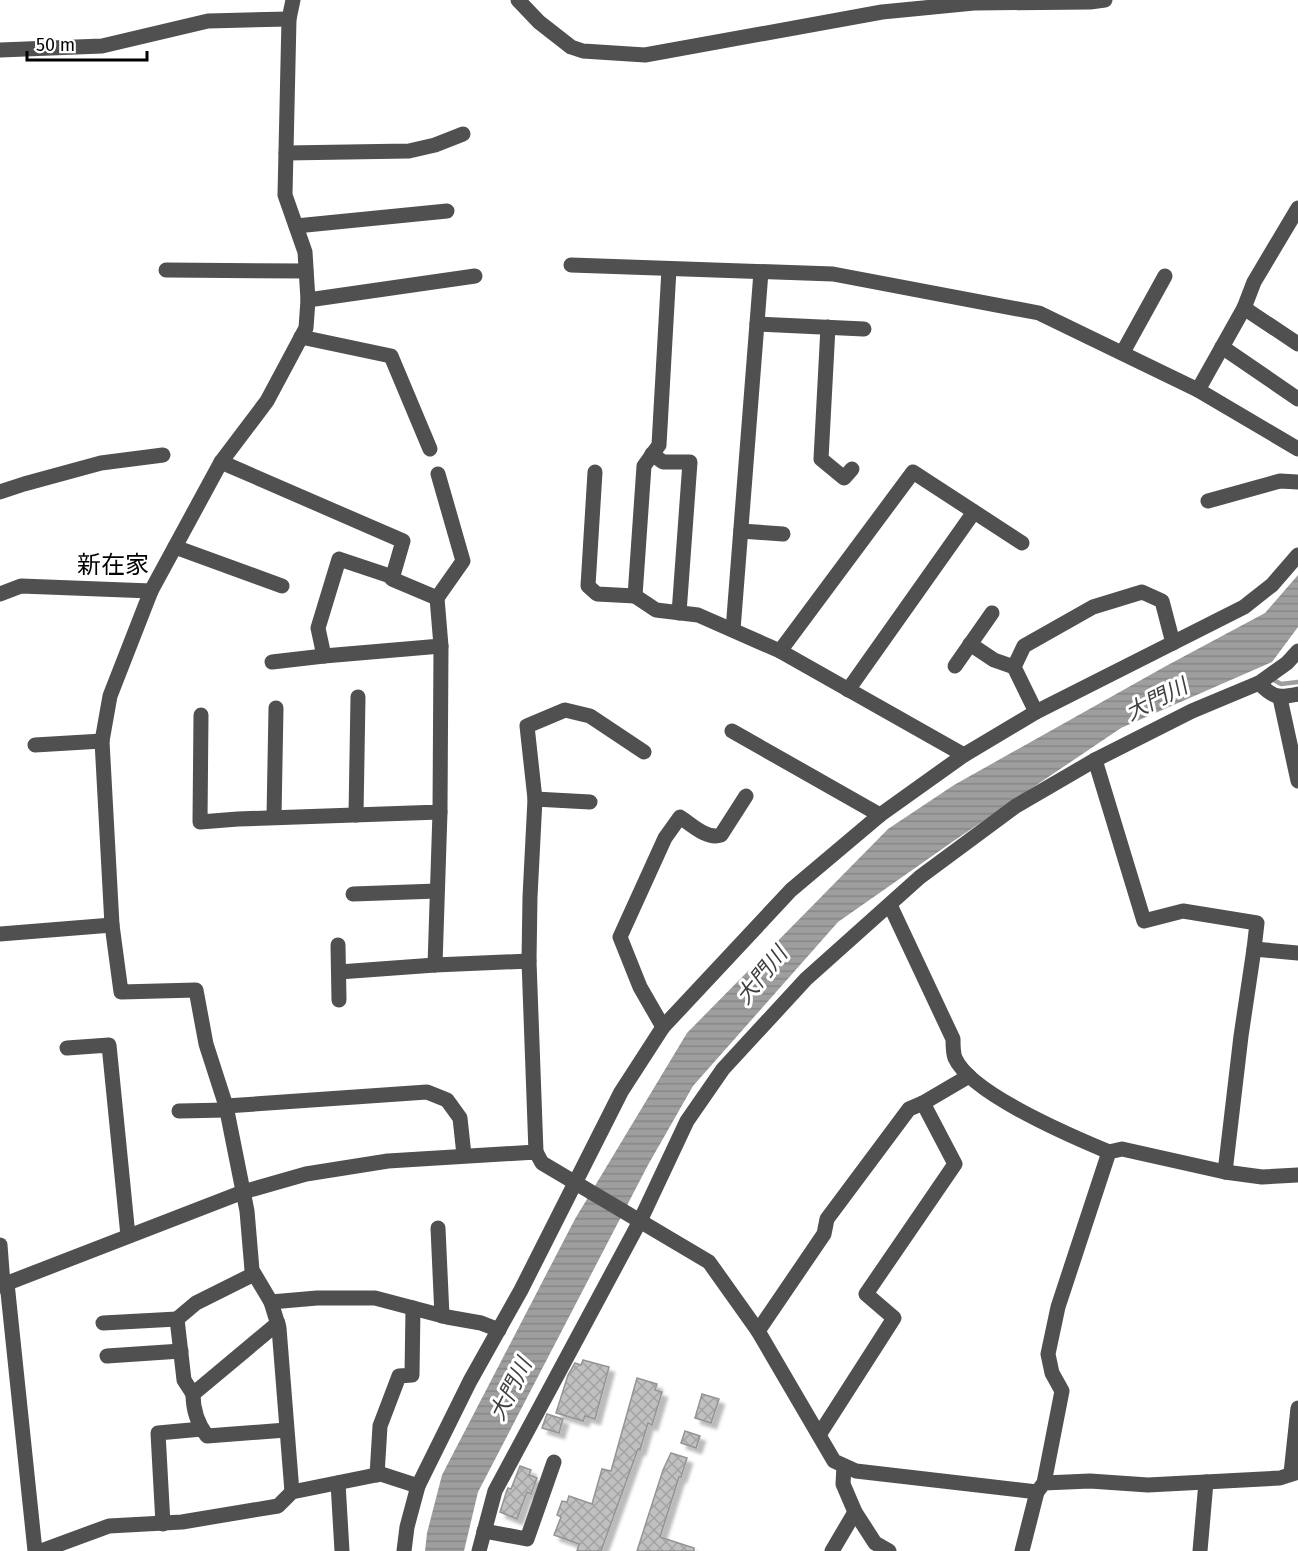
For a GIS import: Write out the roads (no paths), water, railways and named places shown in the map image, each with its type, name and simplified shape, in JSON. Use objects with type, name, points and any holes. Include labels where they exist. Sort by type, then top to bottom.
[{"type":"street","points":[[292,1492],[278,1323],[271,1302],[252,1270],[247,1211],[226,1108],[206,1044],[196,990],[121,992],[112,925],[102,741],[110,696],[150,591],[221,462],[267,401],[306,328],[308,300],[305,252],[285,195],[289,19],[293,0]]},
{"type":"street","points":[[518,0],[539,22],[571,47],[583,51],[645,55],[882,12],[974,3],[1105,0]]},
{"type":"street","points":[[0,50],[102,46],[208,21],[289,19]]},
{"type":"street","points":[[286,153],[409,151],[435,145],[463,134]]},
{"type":"street","points":[[1198,390],[1245,308],[1254,282],[1298,208]]},
{"type":"street","points":[[296,226],[447,211]]},
{"type":"street","points":[[571,265],[833,274],[1039,313],[1198,390],[1298,449]]},
{"type":"street","points":[[634,596],[644,466],[659,445],[669,269]]},
{"type":"street","points":[[166,270],[306,271]]},
{"type":"street","points":[[733,630],[761,272]]},
{"type":"street","points":[[308,300],[475,276]]},
{"type":"street","points":[[1123,352],[1165,276]]},
{"type":"street","points":[[1245,308],[1298,344]]},
{"type":"street","points":[[757,324],[864,329]]},
{"type":"street","points":[[828,327],[821,459],[844,478],[852,469]]},
{"type":"street","points":[[301,337],[391,356],[430,450]]},
{"type":"street","points":[[1222,347],[1298,399]]},
{"type":"street","points":[[652,454],[663,462],[690,462],[679,613]]},
{"type":"street","points":[[0,492],[101,462],[163,455]]},
{"type":"street","points":[[221,462],[403,541],[393,577]]},
{"type":"street","points":[[595,472],[588,586],[597,594],[634,596],[656,610],[698,615],[733,630],[780,651],[964,755]]},
{"type":"street","points":[[780,651],[913,472],[1022,543]]},
{"type":"street","points":[[435,965],[440,812],[441,646],[437,598],[463,561],[438,474]]},
{"type":"street","points":[[1208,501],[1280,482],[1298,482]]},
{"type":"street","points":[[848,690],[974,512]]},
{"type":"street","points":[[741,531],[783,534]]},
{"type":"street","points":[[175,547],[282,586]]},
{"type":"street","points":[[404,1551],[407,1527],[418,1486],[470,1381],[578,1184],[621,1092],[663,1027],[791,890],[880,815],[964,755],[1036,712],[1244,607],[1272,585],[1298,555]]},
{"type":"street","points":[[324,656],[318,628],[339,559],[393,577],[392,579],[437,598]]},
{"type":"street","points":[[0,594],[21,586],[150,591]]},
{"type":"street","points":[[1014,667],[1024,646],[1093,607],[1142,592],[1162,601],[1173,643]]},
{"type":"street","points":[[955,666],[992,613]]},
{"type":"street","points":[[970,644],[994,660],[1014,667],[1036,712]]},
{"type":"street","points":[[272,662],[441,646]]},
{"type":"street","points":[[479,1551],[495,1491],[687,1121],[723,1069],[806,980],[920,878],[1016,806],[1095,760],[1192,711],[1259,683],[1287,663],[1298,651]]},
{"type":"street","points":[[1259,683],[1268,693],[1280,698],[1298,694]]},
{"type":"street","points":[[356,815],[358,697]]},
{"type":"street","points":[[1280,698],[1298,782]]},
{"type":"street","points":[[274,817],[276,708]]},
{"type":"street","points":[[644,752],[590,716],[574,712],[565,710],[527,726],[535,800],[529,960],[536,1152],[542,1163],[709,1262],[759,1331],[834,1461],[856,1471],[1040,1488],[1089,1481],[1148,1485],[1280,1478],[1295,1473],[1298,1408]]},
{"type":"street","points":[[201,715],[200,822],[274,817],[440,812]]},
{"type":"street","points":[[732,731],[880,815]]},
{"type":"street","points":[[34,745],[102,741]]},
{"type":"street","points":[[1095,760],[1144,921],[1184,911],[1257,923],[1225,1172]]},
{"type":"street","points":[[663,1027],[640,987],[620,937],[665,838],[680,817],[706,834],[715,837],[721,835],[746,796]]},
{"type":"street","points":[[535,800],[590,802]]},
{"type":"street","points":[[353,894],[437,891]]},
{"type":"street","points":[[890,905],[953,1039],[955,1057],[969,1076],[987,1091],[1060,1132],[1109,1152],[1122,1149],[1225,1172],[1262,1177],[1298,1175]]},
{"type":"street","points":[[0,934],[112,925]]},
{"type":"street","points":[[338,945],[339,1000]]},
{"type":"street","points":[[1254,949],[1298,953]]},
{"type":"street","points":[[339,972],[529,960]]},
{"type":"street","points":[[67,1048],[109,1045],[128,1236]]},
{"type":"street","points":[[759,1331],[824,1234],[827,1219],[909,1109],[969,1076]]},
{"type":"street","points":[[179,1111],[427,1092],[447,1100],[460,1118],[464,1155]]},
{"type":"street","points":[[819,1435],[894,1318],[866,1294],[955,1164],[923,1103]]},
{"type":"street","points":[[3,1284],[243,1192],[306,1174],[388,1161],[536,1152]]},
{"type":"street","points":[[1022,1551],[1040,1488],[1062,1391],[1052,1373],[1048,1354],[1058,1307],[1109,1152]]},
{"type":"street","points":[[438,1228],[442,1316]]},
{"type":"street","points":[[0,1245],[35,1551]]},
{"type":"street","points":[[103,1323],[177,1319],[196,1303],[254,1274]]},
{"type":"street","points":[[271,1302],[317,1298],[375,1298],[442,1316],[482,1323],[499,1330]]},
{"type":"street","points":[[377,1475],[380,1426],[399,1376],[412,1375],[413,1308]]},
{"type":"street","points":[[177,1319],[184,1380],[193,1394],[194,1410],[207,1436],[286,1430]]},
{"type":"street","points":[[193,1394],[278,1323]]},
{"type":"street","points":[[107,1356],[181,1351]]},
{"type":"street","points":[[163,1524],[158,1433],[202,1429]]},
{"type":"street","points":[[484,1531],[526,1545],[554,1462]]},
{"type":"street","points":[[844,1467],[843,1484],[855,1512],[879,1548]]},
{"type":"street","points":[[41,1551],[109,1526],[182,1522],[278,1506],[292,1492],[381,1474],[418,1486]]},
{"type":"street","points":[[1200,1551],[1206,1482]]},
{"type":"street","points":[[338,1483],[342,1551]]},
{"type":"street","points":[[832,1551],[855,1512]]},
{"type":"water","name":"大門川","points":[[1298,575],[1298,627],[1272,662],[1121,728],[838,922],[693,1086],[648,1165],[478,1492],[464,1551],[425,1551],[427,1533],[442,1475],[575,1219],[687,1033],[888,829],[954,785],[1265,613]]},
{"type":"waterway","points":[[1272,679],[1281,684],[1298,682]]},
{"type":"district","name":"新在家","points":[[113,565]]}]
